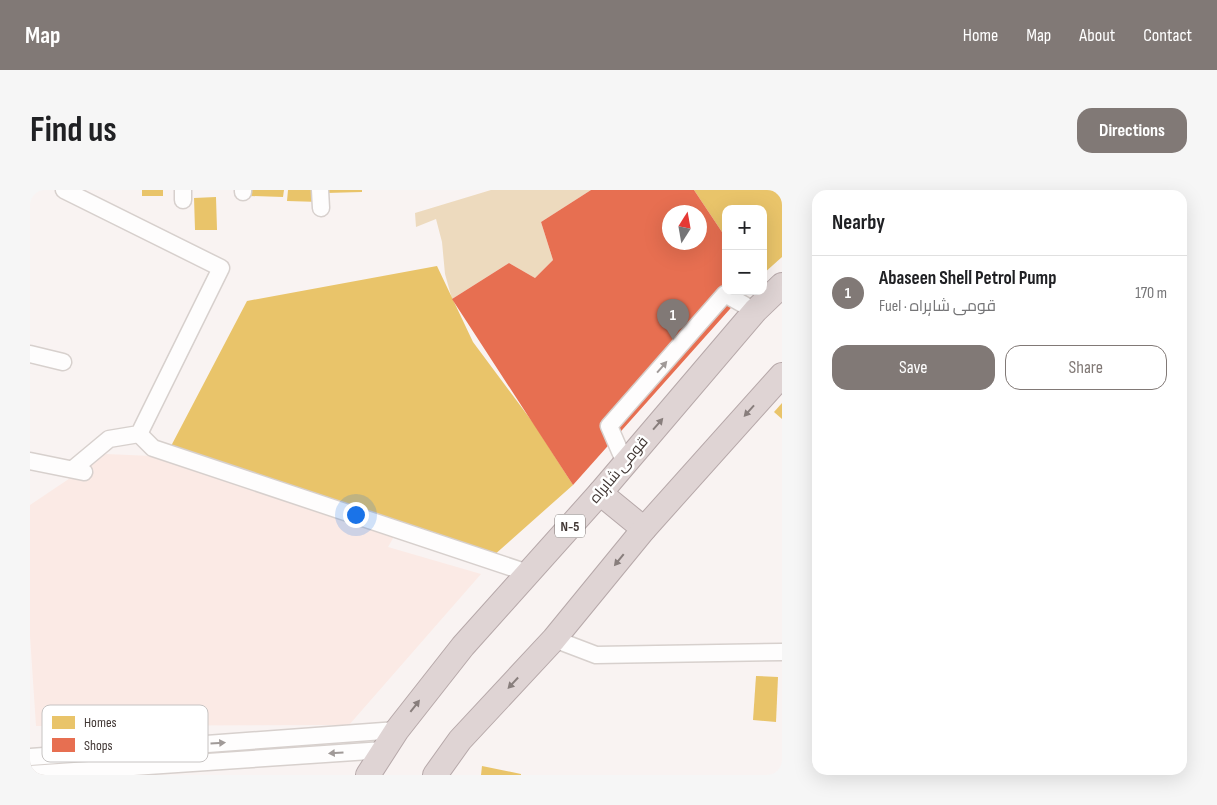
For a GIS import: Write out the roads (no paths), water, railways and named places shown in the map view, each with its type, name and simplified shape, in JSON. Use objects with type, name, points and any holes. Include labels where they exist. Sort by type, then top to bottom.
[{"type":"highway","name":"قومی شاہراہ","points":[[368,775],[397,730],[463,646],[600,493],[755,311],[782,285]]},
{"type":"highway","points":[[436,775],[460,740],[554,639],[644,529],[782,375]]},
{"type":"highway","points":[[600,493],[644,529]]},
{"type":"street","points":[[64,190],[221,268],[139,434]]},
{"type":"street","points":[[320,190],[320,208]]},
{"type":"street","points":[[625,463],[610,426],[725,294],[755,311]]},
{"type":"street","points":[[30,354],[63,362]]},
{"type":"street","points":[[30,461],[80,471],[109,440],[139,434]]},
{"type":"street","points":[[139,434],[153,448],[528,573]]},
{"type":"street","points":[[554,639],[596,655],[782,652]]},
{"type":"street","points":[[208,744],[397,730]]},
{"type":"street","points":[[208,762],[384,750]]},
{"type":"street","points":[[30,774],[207,762]]},
{"type":"place","name":"Abaseen Shell Petrol Pump","points":[[673,340]]}]
